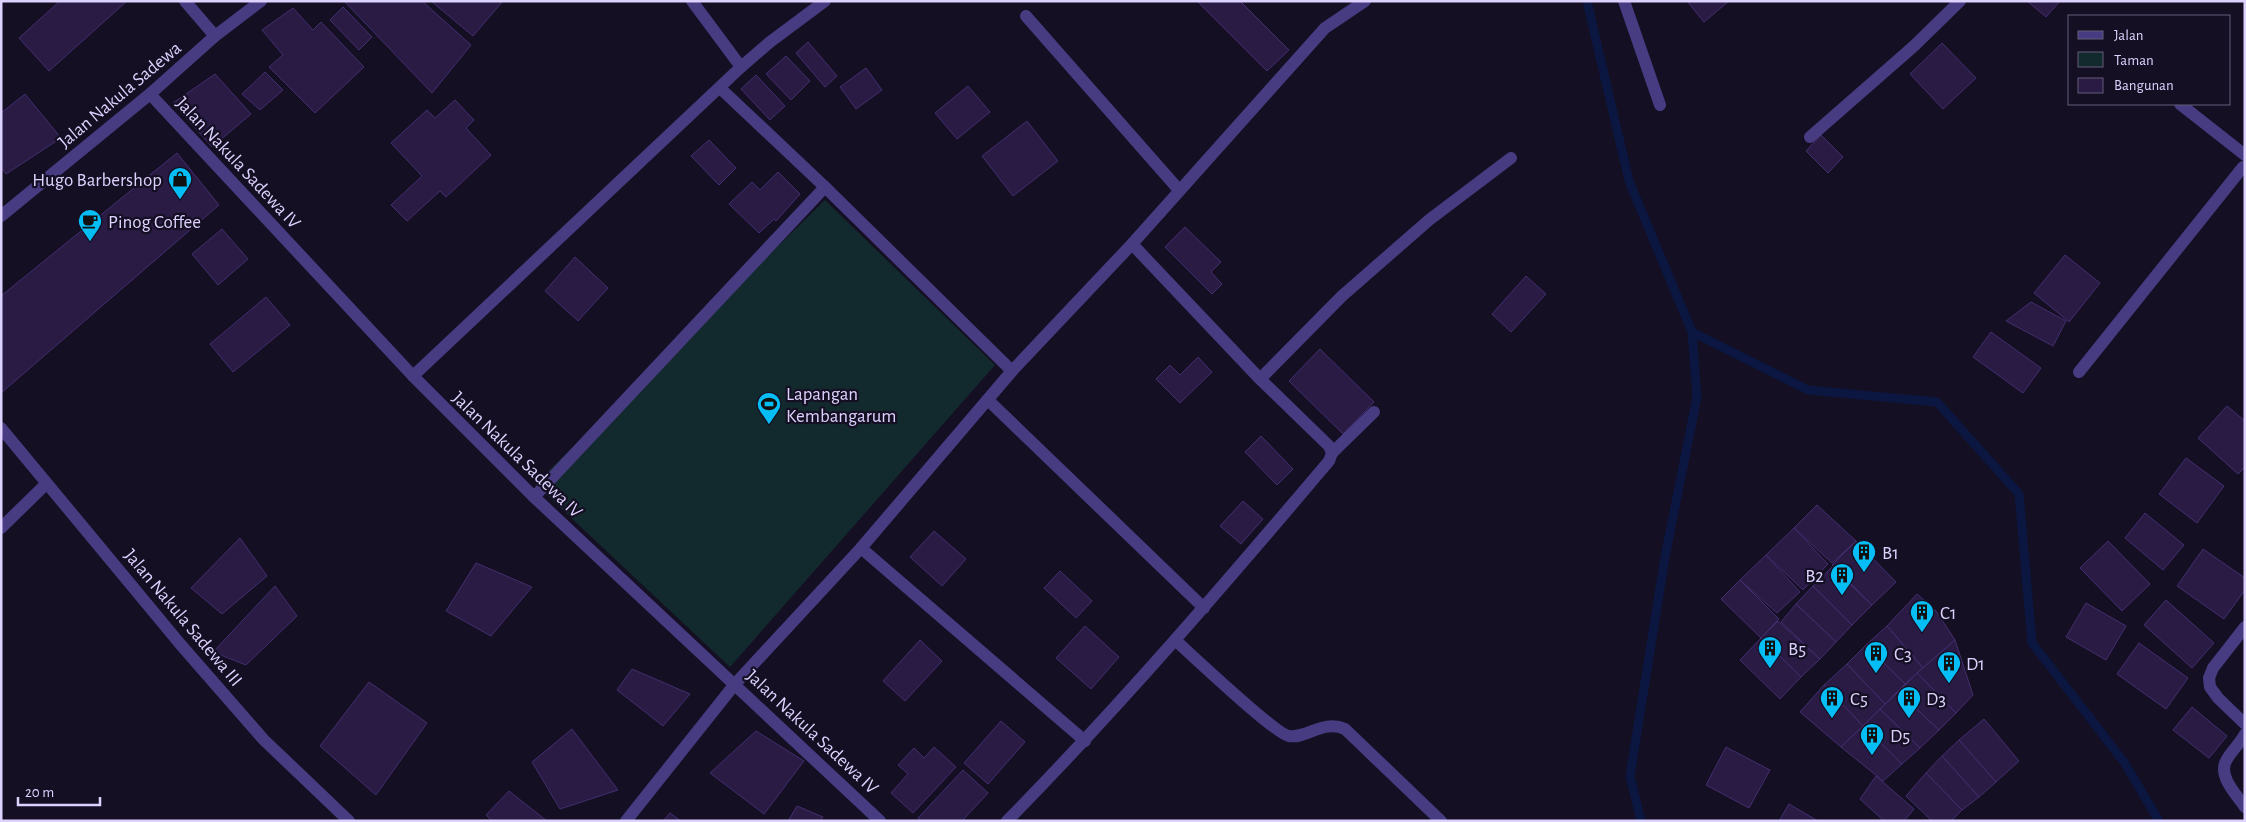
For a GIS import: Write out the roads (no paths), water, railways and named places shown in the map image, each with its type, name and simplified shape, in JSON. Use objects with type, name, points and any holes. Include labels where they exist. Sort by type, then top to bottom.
[{"type":"street","points":[[185,1],[215,36]]},
{"type":"street","name":"Jalan Nakula Sadewa","points":[[1,216],[150,94],[215,36],[261,1]]},
{"type":"street","points":[[692,1],[741,67]]},
{"type":"street","points":[[412,376],[741,67],[770,42],[825,1]]},
{"type":"street","points":[[626,821],[735,684],[861,548],[1012,371],[1132,244],[1325,28],[1365,1]]},
{"type":"street","points":[[1624,1],[1660,105]]},
{"type":"street","points":[[1810,137],[1914,46],[1960,1]]},
{"type":"street","points":[[1026,16],[1179,190]]},
{"type":"street","points":[[720,88],[825,187],[1012,371]]},
{"type":"street","name":"Jalan Nakula Sadewa IV","points":[[150,94],[412,376],[534,497],[880,821]]},
{"type":"street","points":[[2079,372],[2244,164],[2181,105]]},
{"type":"street","points":[[1260,379],[1342,296],[1429,220],[1511,158]]},
{"type":"street","points":[[534,497],[825,187]]},
{"type":"street","points":[[1132,244],[1260,379],[1329,446],[1332,453]]},
{"type":"street","points":[[988,400],[1204,608]]},
{"type":"street","points":[[1007,821],[1085,741],[1204,608],[1329,461],[1332,453],[1374,412]]},
{"type":"street","name":"Jalan Nakula Sadewa III","points":[[1,428],[181,645],[264,740],[349,821]]},
{"type":"street","points":[[1,528],[46,484]]},
{"type":"street","points":[[861,548],[1085,741]]},
{"type":"street","points":[[2245,627],[2213,668],[2209,678],[2210,687],[2218,698],[2245,724]]},
{"type":"street","points":[[1175,640],[1248,706],[1285,735],[1294,736],[1327,726],[1345,729],[1440,821]]},
{"type":"street","points":[[2245,734],[2226,760],[2223,769],[2224,775],[2245,807]]},
{"type":"waterway","points":[[1587,1],[1629,181],[1692,332],[1808,390],[1937,402],[2019,494],[2032,643],[2124,762],[2159,821]]},
{"type":"waterway","points":[[1641,821],[1630,776],[1665,557],[1697,397],[1692,332]]},
{"type":"place","name":"Hugo Barbershop","points":[[180,200]]},
{"type":"place","name":"Pinog Coffee","points":[[90,242]]},
{"type":"place","name":"Lapangan Kembangarum","points":[[769,425]]},
{"type":"place","name":"B1","points":[[1864,573]]},
{"type":"place","name":"B2","points":[[1842,596]]},
{"type":"place","name":"C1","points":[[1922,633]]},
{"type":"place","name":"B5","points":[[1770,669]]},
{"type":"place","name":"C3","points":[[1876,674]]},
{"type":"place","name":"D1","points":[[1949,684]]},
{"type":"place","name":"C5","points":[[1832,719]]},
{"type":"place","name":"D3","points":[[1909,719]]},
{"type":"place","name":"D5","points":[[1872,756]]}]
